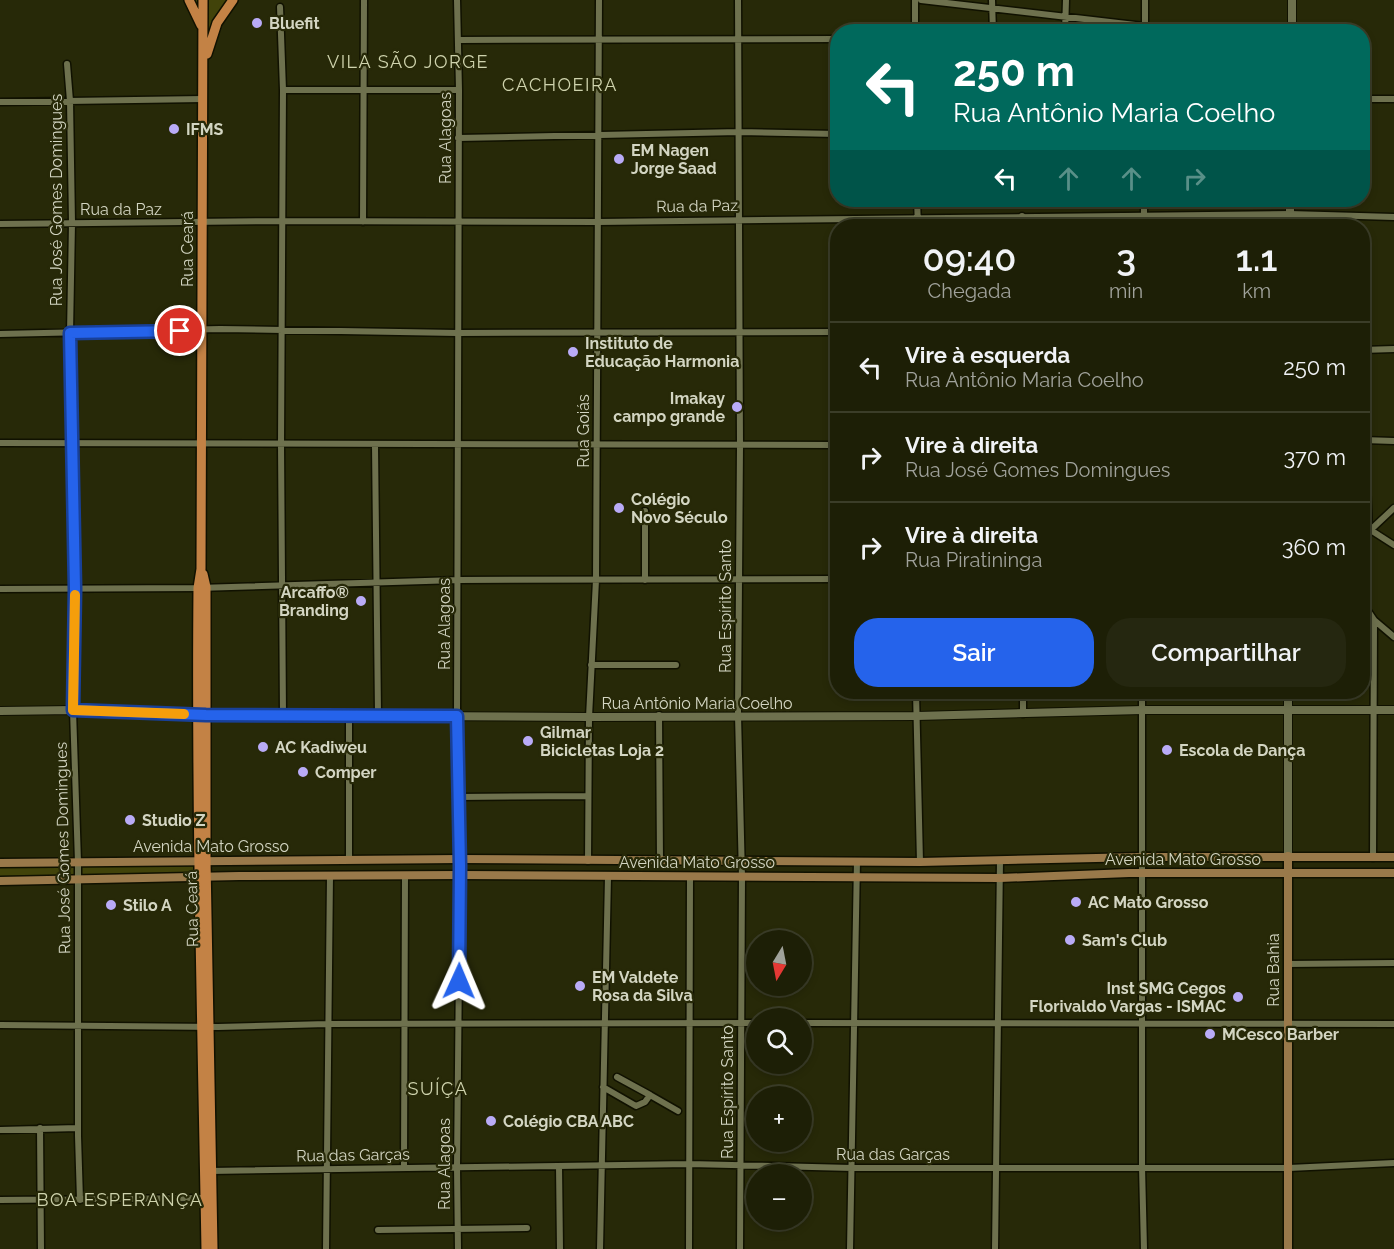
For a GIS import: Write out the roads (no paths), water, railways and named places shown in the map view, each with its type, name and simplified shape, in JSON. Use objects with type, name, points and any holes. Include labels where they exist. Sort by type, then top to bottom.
[{"type":"main road","points":[[189,0],[203,30]]},
{"type":"main road","name":"Rua Ceará","points":[[203,0],[202,877],[208,1171],[213,1249]]},
{"type":"main road","points":[[204,62],[217,23],[233,0]]},
{"type":"main road","name":"Avenida Mato Grosso","points":[[0,863],[460,859],[920,862],[1142,856],[1394,857]]},
{"type":"main road","name":"Rua Bahia","points":[[1288,856],[1288,1249]]},
{"type":"main road","points":[[400,860],[405,876]]},
{"type":"main road","points":[[239,876],[242,867],[252,861]]},
{"type":"main road","points":[[579,876],[586,868],[588,861]]},
{"type":"main road","points":[[598,861],[597,868],[604,877]]},
{"type":"main road","name":"Avenida Mato Grosso","points":[[0,881],[239,876],[1000,878],[1142,873],[1394,873]]},
{"type":"main road","name":"Rua Ceará","points":[[206,1249],[209,1198]]},
{"type":"street","points":[[363,222],[364,0]]},
{"type":"street","name":"Rua Alagoas","points":[[457,0],[459,40],[457,716],[460,859],[458,1249]]},
{"type":"street","name":"Rua Goiás","points":[[588,861],[589,717],[596,580],[599,0]]},
{"type":"street","name":"Rua Espírito Santo","points":[[738,0],[740,446],[738,715],[742,877],[740,1249]]},
{"type":"street","points":[[915,0],[915,24]]},
{"type":"street","points":[[921,0],[1108,24]]},
{"type":"street","points":[[992,0],[993,24]]},
{"type":"street","points":[[1065,24],[1066,0]]},
{"type":"street","points":[[1144,0],[1144,24]]},
{"type":"street","points":[[1292,0],[1292,24]]},
{"type":"street","points":[[280,8],[283,90],[281,444],[283,714]]},
{"type":"street","points":[[459,40],[830,39]]},
{"type":"street","name":"Rua José Gomes Domingues","points":[[67,64],[70,101],[72,223],[70,333],[75,589],[73,710],[78,862],[80,1200]]},
{"type":"street","points":[[283,90],[459,90]]},
{"type":"street","points":[[0,102],[203,99]]},
{"type":"street","points":[[1370,99],[1394,99]]},
{"type":"street","points":[[458,138],[599,133],[830,134]]},
{"type":"street","points":[[917,207],[918,217]]},
{"type":"street","points":[[1144,207],[1144,216]]},
{"type":"street","points":[[1290,207],[1290,219]]},
{"type":"street","name":"Rua da Paz","points":[[0,224],[282,221],[598,222],[1290,214],[1394,217]]},
{"type":"street","points":[[0,334],[202,330],[457,333],[830,332]]},
{"type":"street","points":[[1370,350],[1394,350]]},
{"type":"street","points":[[1370,440],[1394,441]]},
{"type":"street","points":[[0,443],[375,446],[830,445]]},
{"type":"street","points":[[375,446],[378,714]]},
{"type":"street","points":[[1370,528],[1394,508]]},
{"type":"street","points":[[645,511],[645,580]]},
{"type":"street","points":[[1370,530],[1394,545]]},
{"type":"street","points":[[0,589],[282,586],[458,580],[830,579]]},
{"type":"street","points":[[1370,614],[1394,637]]},
{"type":"street","points":[[1373,858],[1374,620]]},
{"type":"street","points":[[591,665],[676,665]]},
{"type":"street","points":[[916,699],[920,862]]},
{"type":"street","points":[[1023,699],[1023,714]]},
{"type":"street","points":[[1142,699],[1144,1249]]},
{"type":"street","name":"Rua Bahia","points":[[1288,699],[1288,856]]},
{"type":"street","name":"Rua Antônio Maria Coelho","points":[[0,711],[73,710],[202,715],[378,714],[589,717],[916,716],[1142,710],[1394,710]]},
{"type":"street","points":[[349,714],[349,860]]},
{"type":"street","points":[[659,715],[660,861]]},
{"type":"street","points":[[458,797],[588,796]]},
{"type":"street","points":[[850,1249],[857,861]]},
{"type":"street","points":[[995,1249],[1000,861]]},
{"type":"street","points":[[326,1249],[330,876]]},
{"type":"street","points":[[404,1168],[405,876]]},
{"type":"street","points":[[600,1249],[604,877]]},
{"type":"street","points":[[689,1249],[690,878]]},
{"type":"street","points":[[1288,964],[1394,963]]},
{"type":"street","points":[[0,1025],[746,1023]]},
{"type":"street","points":[[812,1023],[1394,1024]]},
{"type":"street","points":[[617,1077],[678,1111]]},
{"type":"street","points":[[603,1087],[636,1106],[645,1102],[650,1095]]},
{"type":"street","points":[[40,1128],[41,1249]]},
{"type":"street","points":[[0,1130],[78,1128]]},
{"type":"street","name":"Rua das Garças","points":[[208,1171],[690,1164],[852,1168],[1289,1168],[1394,1163]]},
{"type":"street","points":[[559,1166],[560,1249]]},
{"type":"street","points":[[0,1200],[209,1198]]},
{"type":"street","points":[[378,1230],[527,1228]]},
{"type":"place","name":"Bluefit","points":[[257,23]]},
{"type":"place","name":"IFMS","points":[[174,129]]},
{"type":"place","name":"EM Nagen Jorge Saad","points":[[619,159]]},
{"type":"place","name":"Instituto de Educação Harmonia","points":[[573,352]]},
{"type":"place","name":"Imakay campo grande","points":[[737,407]]},
{"type":"place","name":"Colégio Novo Século","points":[[619,508]]},
{"type":"place","name":"Arcaffo® Branding","points":[[361,601]]},
{"type":"place","name":"Gilmar Bicicletas Loja 2","points":[[528,741]]},
{"type":"place","name":"AC Kadiweu","points":[[263,747]]},
{"type":"place","name":"Escola de Dança","points":[[1167,750]]},
{"type":"place","name":"Comper","points":[[303,772]]},
{"type":"place","name":"Studio Z","points":[[130,820]]},
{"type":"place","name":"AC Mato Grosso","points":[[1076,902]]},
{"type":"place","name":"Stilo A","points":[[111,905]]},
{"type":"place","name":"Sam's Club","points":[[1070,940]]},
{"type":"place","name":"EM Valdete Rosa da Silva","points":[[580,986]]},
{"type":"place","name":"Inst SMG Cegos Florivaldo Vargas - ISMAC","points":[[1238,997]]},
{"type":"place","name":"MCesco Barber","points":[[1210,1034]]},
{"type":"place","name":"Colégio CBA ABC","points":[[491,1121]]},
{"type":"district","name":"VILA SÃO JORGE","points":[[408,61]]},
{"type":"district","name":"CACHOEIRA","points":[[560,84]]},
{"type":"district","name":"SUÍÇA","points":[[438,1088]]},
{"type":"district","name":"BOA ESPERANÇA","points":[[120,1199]]}]
